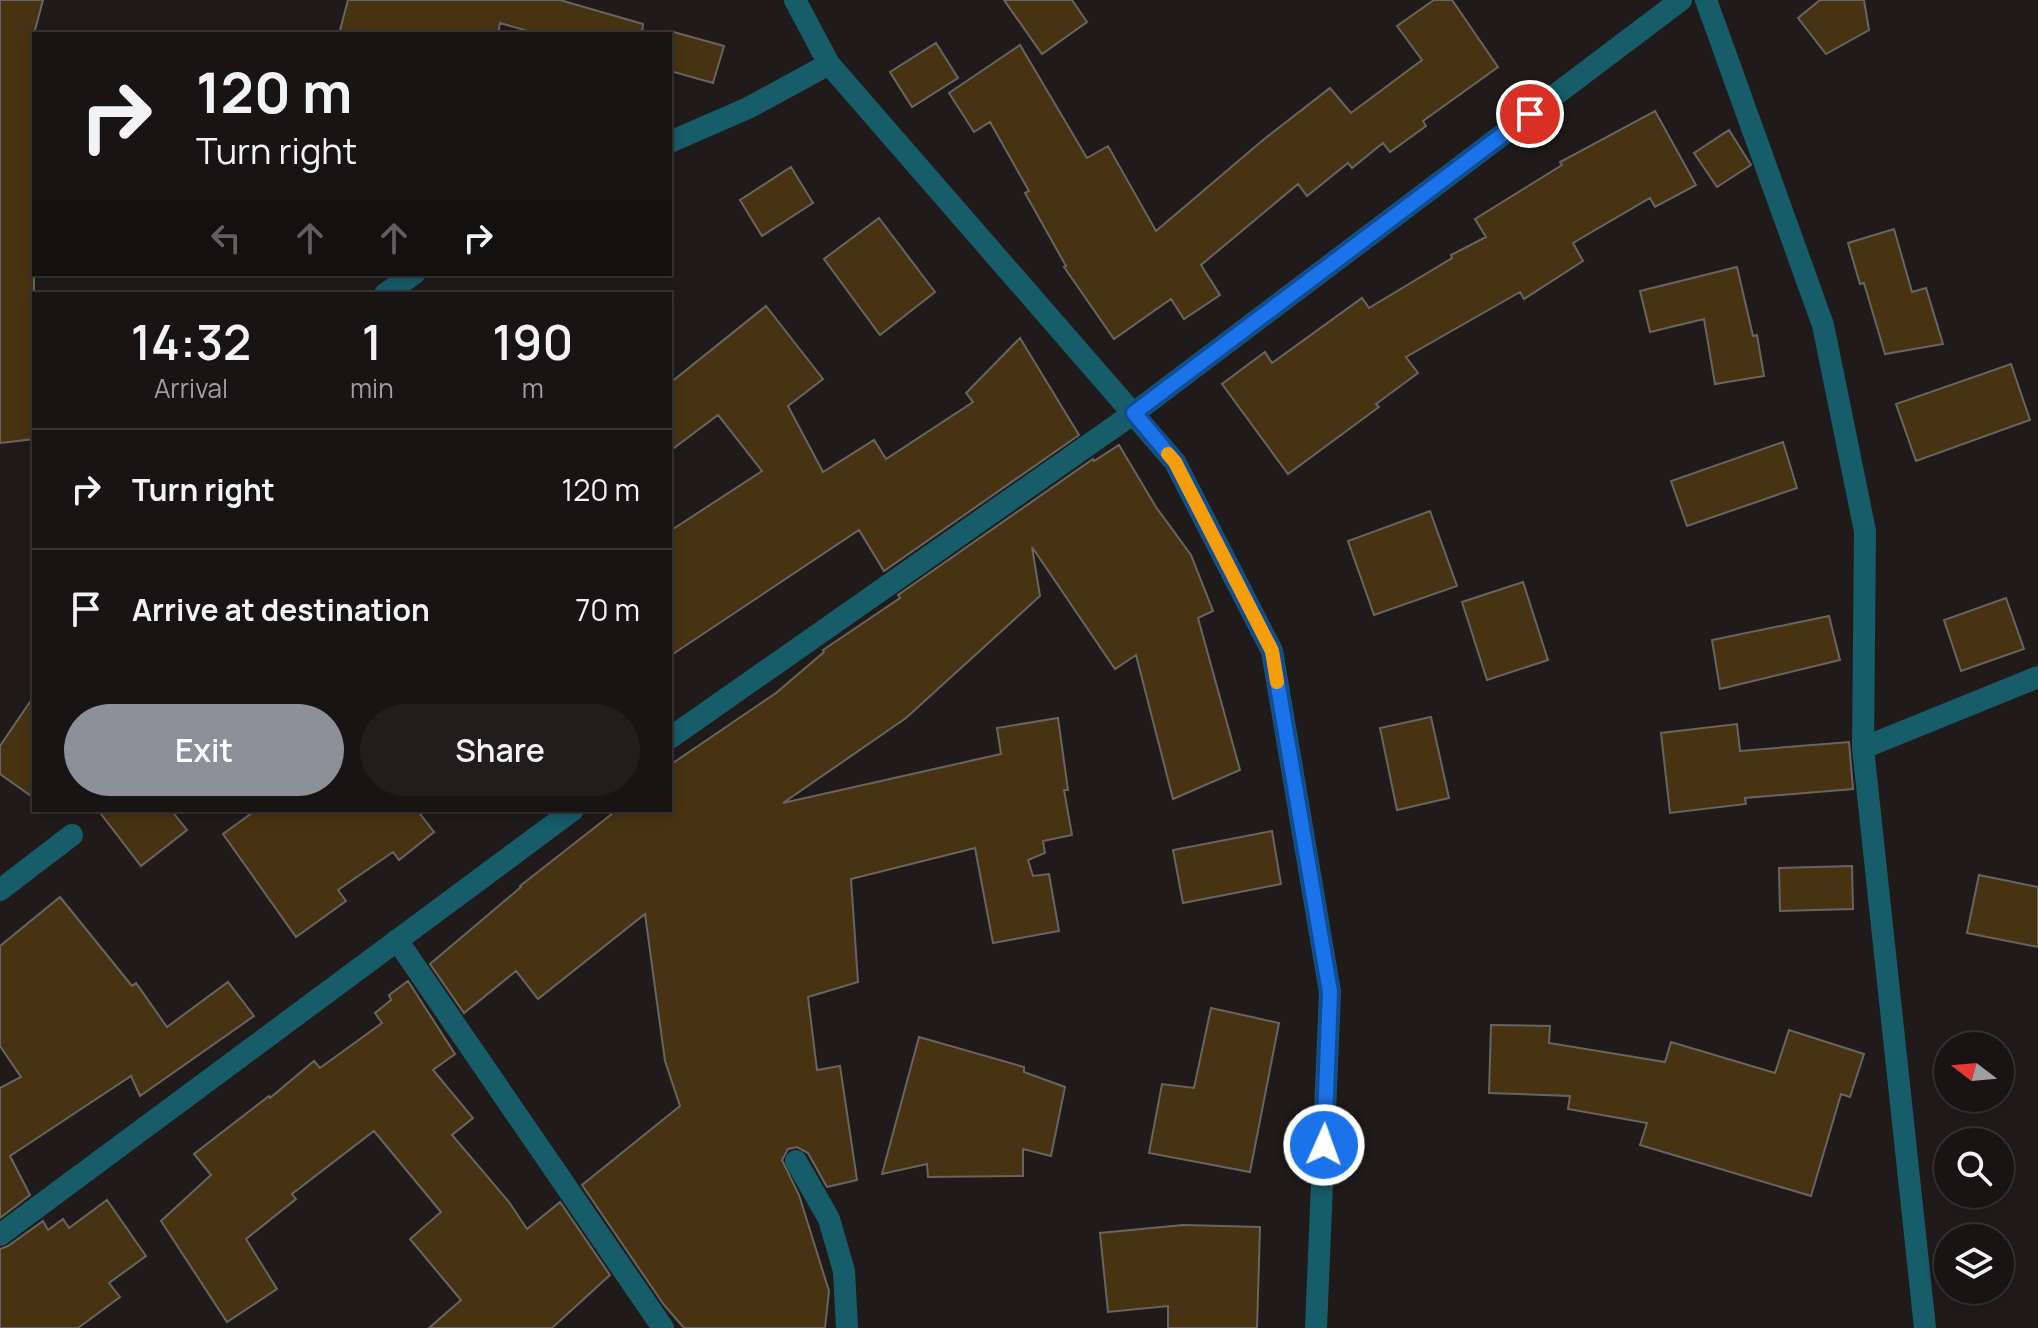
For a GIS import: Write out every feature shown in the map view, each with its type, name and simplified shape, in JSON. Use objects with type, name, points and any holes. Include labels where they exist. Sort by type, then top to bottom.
[{"type":"street","points":[[795,0],[829,64],[1175,462],[1272,651],[1330,992],[1316,1328]]},
{"type":"street","points":[[672,737],[1134,413],[1681,0]]},
{"type":"street","points":[[1706,0],[1823,325],[1865,531],[1863,748],[1925,1328]]},
{"type":"street","points":[[672,141],[748,108],[829,64]]},
{"type":"street","points":[[388,292],[411,276]]},
{"type":"street","points":[[1863,748],[2038,677]]},
{"type":"street","points":[[0,1235],[570,812]]},
{"type":"street","points":[[0,890],[72,835]]},
{"type":"street","points":[[397,940],[663,1328]]},
{"type":"street","points":[[796,1161],[829,1219],[844,1271],[847,1328]]},
{"type":"building","points":[[0,0],[43,0],[32,32],[32,439],[0,443]]},
{"type":"building","points":[[348,0],[560,0],[643,24],[642,32],[531,32],[500,23],[498,32],[340,32]]},
{"type":"building","points":[[1004,0],[1072,0],[1087,22],[1042,54]]},
{"type":"building","points":[[1434,0],[1452,0],[1498,67],[1423,121],[1426,126],[1390,152],[1383,143],[1352,168],[1348,163],[1307,196],[1298,184],[1201,265],[1220,295],[1184,319],[1171,299],[1114,339],[1064,267],[1025,193],[1029,191],[990,122],[974,132],[949,93],[1020,45],[1087,158],[1108,146],[1156,231],[1330,88],[1351,113],[1422,60],[1397,26]]},
{"type":"building","points":[[1820,0],[1864,0],[1869,30],[1826,54],[1798,18]]},
{"type":"building","points":[[670,32],[724,46],[713,83],[672,72]]},
{"type":"building","points":[[936,43],[958,78],[912,107],[890,72]]},
{"type":"building","points":[[1655,111],[1696,185],[1655,207],[1650,198],[1573,243],[1583,261],[1524,299],[1520,292],[1406,357],[1418,373],[1376,404],[1379,407],[1288,474],[1222,384],[1265,352],[1272,363],[1362,298],[1369,308],[1452,258],[1451,255],[1486,237],[1475,219],[1562,165],[1560,162]]},
{"type":"building","points":[[1729,130],[1751,165],[1717,187],[1694,153]]},
{"type":"building","points":[[791,167],[813,203],[762,236],[740,200]]},
{"type":"building","points":[[879,218],[935,292],[880,335],[824,259]]},
{"type":"building","points":[[1894,229],[1912,292],[1926,288],[1943,344],[1885,354],[1864,283],[1860,284],[1848,243]]},
{"type":"building","points":[[1737,267],[1753,336],[1757,335],[1764,376],[1715,384],[1704,319],[1650,332],[1640,291]]},
{"type":"building","points":[[766,306],[823,379],[788,406],[823,472],[874,440],[886,459],[973,402],[966,393],[1020,338],[1079,435],[884,571],[859,530],[672,655],[672,530],[762,471],[718,415],[672,450],[672,381]]},
{"type":"building","points":[[2011,364],[2030,420],[1916,461],[1896,404]]},
{"type":"building","points":[[1783,442],[1797,488],[1687,526],[1671,481]]},
{"type":"building","points":[[1119,445],[1156,507],[1191,555],[1213,611],[1198,618],[1240,770],[1173,799],[1136,655],[1115,669],[1032,547],[1040,596],[906,718],[783,803],[1001,754],[997,728],[1058,718],[1068,790],[1064,790],[1072,835],[1043,841],[1045,853],[1028,860],[1033,876],[1049,874],[1059,931],[993,943],[975,848],[851,879],[858,982],[808,997],[817,1070],[840,1066],[857,1180],[827,1187],[808,1153],[797,1147],[788,1149],[782,1160],[799,1195],[829,1291],[825,1328],[684,1328],[664,1305],[582,1185],[680,1106],[665,1061],[645,914],[538,999],[516,971],[464,1013],[430,964],[520,886],[614,812],[672,812],[672,764],[776,693],[823,650],[900,598],[898,595]]},
{"type":"building","points":[[1430,511],[1457,586],[1374,615],[1348,541]]},
{"type":"building","points":[[1523,582],[1548,660],[1487,680],[1462,602]]},
{"type":"building","points":[[2006,598],[2024,649],[1961,671],[1944,620]]},
{"type":"building","points":[[1829,616],[1840,660],[1720,689],[1712,640]]},
{"type":"building","points":[[32,699],[32,797],[0,774],[0,746]]},
{"type":"building","points":[[1431,717],[1449,798],[1397,810],[1380,728]]},
{"type":"building","points":[[1737,724],[1740,751],[1849,742],[1853,789],[1745,798],[1746,804],[1670,813],[1661,733]]},
{"type":"building","points":[[100,812],[173,812],[187,830],[141,866]]},
{"type":"building","points":[[253,812],[419,812],[434,832],[399,860],[393,852],[338,890],[346,901],[296,937],[223,834]]},
{"type":"building","points":[[1272,831],[1281,884],[1183,903],[1173,850]]},
{"type":"building","points":[[1852,866],[1853,909],[1780,911],[1779,868]]},
{"type":"building","points":[[1979,875],[2038,887],[2038,947],[1967,933]]},
{"type":"building","points":[[60,897],[132,986],[136,983],[167,1027],[228,982],[254,1016],[140,1096],[131,1076],[10,1156],[30,1195],[0,1218],[0,1088],[21,1077],[0,1046],[0,946]]},
{"type":"building","points":[[408,981],[455,1054],[433,1070],[473,1118],[452,1135],[509,1202],[527,1229],[560,1202],[610,1275],[552,1328],[429,1328],[461,1300],[410,1239],[441,1212],[374,1131],[292,1194],[296,1199],[246,1239],[277,1289],[227,1322],[161,1221],[211,1175],[194,1154],[314,1061],[320,1068],[382,1023],[375,1013],[391,1000],[389,995]]},
{"type":"building","points":[[1211,1008],[1279,1023],[1250,1172],[1149,1153],[1162,1084],[1194,1088]]},
{"type":"building","points":[[1491,1025],[1550,1026],[1549,1043],[1665,1062],[1671,1042],[1775,1073],[1789,1030],[1864,1054],[1850,1097],[1841,1094],[1811,1196],[1640,1145],[1647,1123],[1568,1109],[1570,1096],[1489,1093]]},
{"type":"building","points":[[919,1037],[1024,1067],[1024,1072],[1065,1087],[1051,1156],[1023,1149],[1023,1176],[928,1177],[927,1164],[882,1174]]},
{"type":"building","points":[[107,1200],[146,1256],[109,1283],[120,1297],[78,1328],[0,1328],[0,1249],[43,1221],[48,1230],[63,1219],[69,1228]]},
{"type":"building","points":[[1183,1225],[1260,1227],[1257,1328],[1168,1328],[1168,1306],[1108,1312],[1100,1233]]},
{"type":"slow traffic","points":[[1168,454],[1175,462],[1272,651],[1277,682]]},
{"type":"route","points":[[1324,1145],[1330,992],[1272,651],[1175,462],[1134,413],[1530,114]]}]
